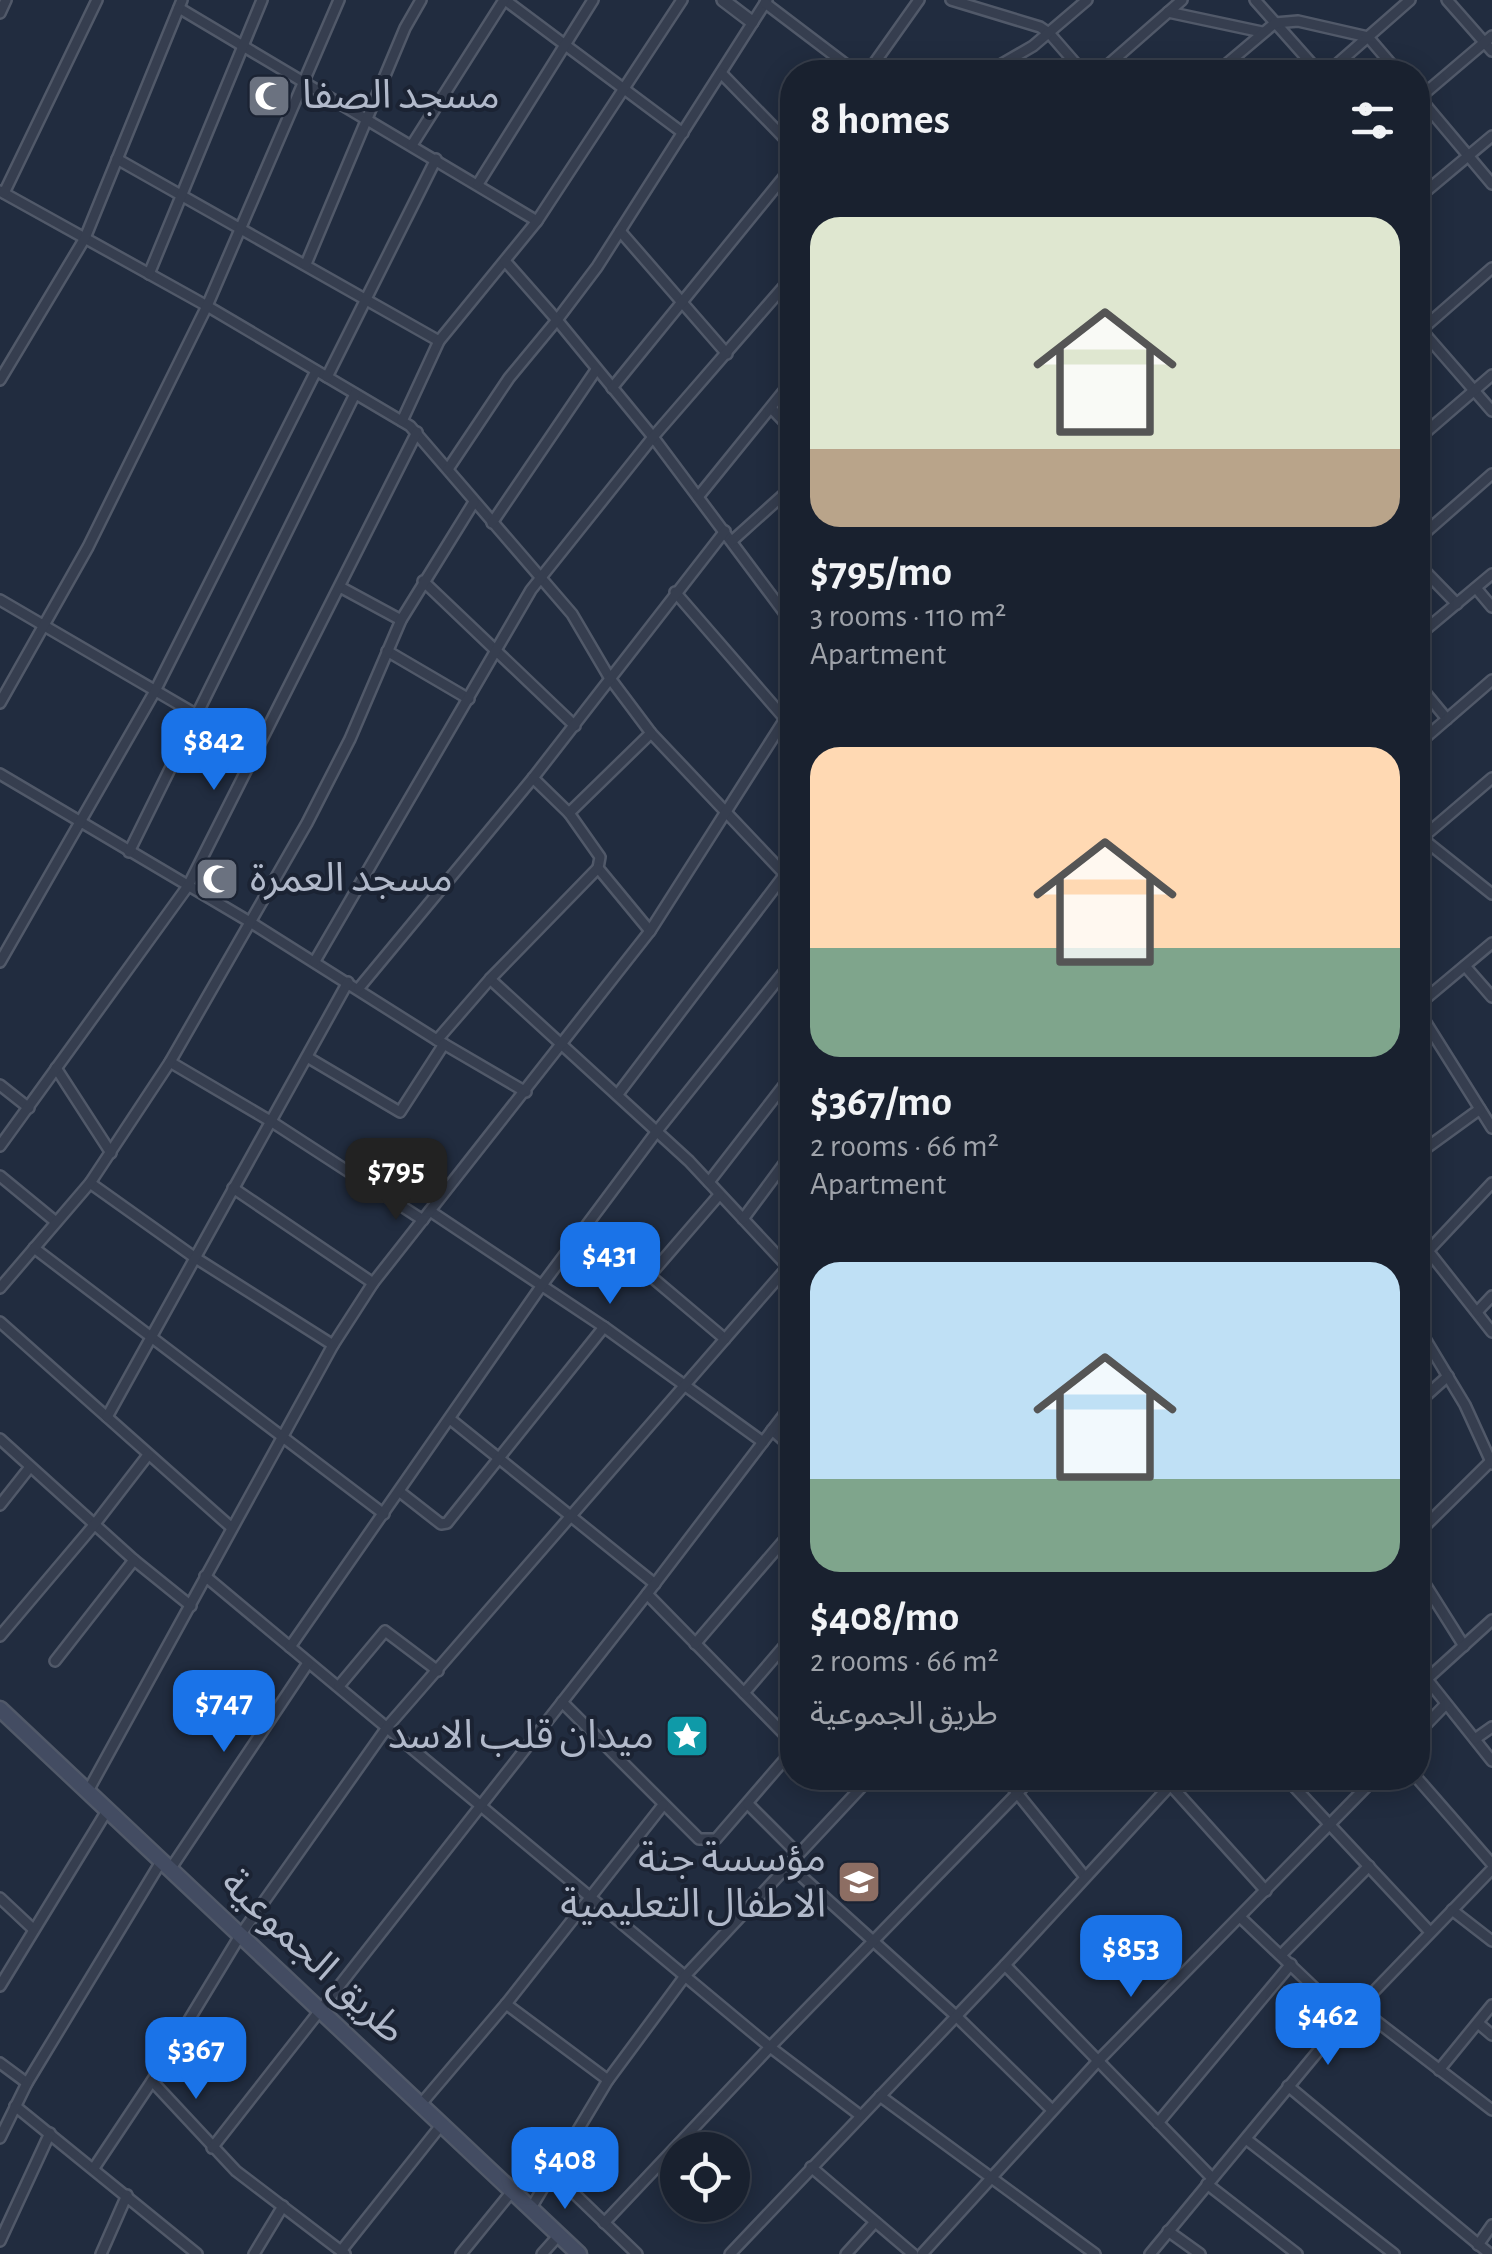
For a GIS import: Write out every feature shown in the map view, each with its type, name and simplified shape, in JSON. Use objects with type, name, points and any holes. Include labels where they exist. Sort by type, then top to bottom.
[{"type":"main road","name":"طريق الجموعية","points":[[1,1714],[167,1864],[580,2254]]},
{"type":"street","points":[[0,13],[6,0]]},
{"type":"street","points":[[97,0],[2,192],[208,306],[417,432],[583,629],[609,678],[651,733],[780,871]]},
{"type":"street","points":[[149,274],[262,0]]},
{"type":"street","points":[[0,703],[88,546],[208,306],[339,0]]},
{"type":"street","points":[[306,264],[405,28],[421,0]]},
{"type":"street","points":[[412,145],[504,0],[683,132]]},
{"type":"street","points":[[478,184],[593,0]]},
{"type":"street","points":[[402,421],[439,341],[537,221],[682,0]]},
{"type":"street","points":[[724,0],[752,22]]},
{"type":"street","points":[[876,60],[919,0]]},
{"type":"street","points":[[951,0],[1049,32],[1072,60]]},
{"type":"street","points":[[1012,60],[1087,0]]},
{"type":"street","points":[[1114,60],[1182,0]]},
{"type":"street","points":[[1255,0],[1308,60]]},
{"type":"street","points":[[1342,60],[1410,0]]},
{"type":"street","points":[[1446,0],[1488,39],[1492,51]]},
{"type":"street","points":[[448,468],[509,378],[576,298],[766,2],[841,60]]},
{"type":"street","points":[[0,380],[84,238],[181,4],[244,46],[537,221]]},
{"type":"street","points":[[1168,12],[1262,32]]},
{"type":"street","points":[[1230,60],[1274,23],[1311,22],[1368,37],[1388,60]]},
{"type":"street","points":[[1430,87],[1488,39]]},
{"type":"street","points":[[720,73],[780,134]]},
{"type":"street","points":[[1430,111],[1492,184]]},
{"type":"street","points":[[1430,186],[1492,136]]},
{"type":"street","points":[[117,159],[439,341]]},
{"type":"street","points":[[327,377],[436,159]]},
{"type":"street","points":[[612,388],[780,182]]},
{"type":"street","points":[[620,231],[728,354]]},
{"type":"street","points":[[506,261],[653,437],[780,607]]},
{"type":"street","points":[[1430,320],[1492,268]]},
{"type":"street","points":[[315,961],[541,577],[653,437],[780,291]]},
{"type":"street","points":[[1430,341],[1492,411]]},
{"type":"street","points":[[0,962],[155,691],[316,370]]},
{"type":"street","points":[[492,523],[596,370]]},
{"type":"street","points":[[1430,428],[1492,374]]},
{"type":"street","points":[[129,852],[355,394]]},
{"type":"street","points":[[698,497],[780,397]]},
{"type":"street","points":[[772,408],[780,417]]},
{"type":"street","points":[[0,1146],[188,886],[417,432]]},
{"type":"street","points":[[1430,528],[1492,474]]},
{"type":"street","points":[[732,541],[780,497]]},
{"type":"street","points":[[0,1288],[90,1183],[170,1062],[307,823],[350,738],[400,620],[474,502]]},
{"type":"street","points":[[359,988],[575,726],[674,592],[725,531]]},
{"type":"street","points":[[1430,626],[1492,574]]},
{"type":"street","points":[[1430,577],[1456,604]]},
{"type":"street","points":[[423,581],[575,726]]},
{"type":"street","points":[[340,587],[400,620]]},
{"type":"street","points":[[1476,588],[1492,608]]},
{"type":"street","points":[[674,592],[780,713]]},
{"type":"street","points":[[0,600],[257,750]]},
{"type":"street","points":[[386,651],[469,698]]},
{"type":"street","points":[[1430,734],[1492,680]]},
{"type":"street","points":[[1430,698],[1447,719]]},
{"type":"street","points":[[88,1792],[333,1345],[373,1283],[650,931],[780,730]]},
{"type":"street","points":[[569,813],[651,733]]},
{"type":"street","points":[[0,774],[526,1092]]},
{"type":"street","points":[[308,1057],[400,1112],[440,1042],[490,978],[598,868],[600,857],[569,813],[533,778]]},
{"type":"street","points":[[1430,828],[1492,778]]},
{"type":"street","points":[[1430,844],[1492,894]]},
{"type":"street","points":[[598,868],[650,931]]},
{"type":"street","points":[[1481,885],[1492,876]]},
{"type":"street","points":[[618,1094],[780,878]]},
{"type":"street","points":[[1430,997],[1492,943]]},
{"type":"street","points":[[1465,966],[1492,997]]},
{"type":"street","points":[[290,1647],[542,1285],[780,977]]},
{"type":"street","points":[[490,978],[658,1131],[780,1255]]},
{"type":"street","points":[[107,1418],[348,982]]},
{"type":"street","points":[[1430,1038],[1492,1128]]},
{"type":"street","points":[[170,1062],[542,1285],[763,1442]]},
{"type":"street","points":[[56,1068],[111,1153]]},
{"type":"street","points":[[0,1084],[28,1108]]},
{"type":"street","points":[[709,1182],[780,1090]]},
{"type":"street","points":[[1430,1145],[1480,1109]]},
{"type":"street","points":[[743,1219],[780,1169]]},
{"type":"street","points":[[0,1176],[56,1222]]},
{"type":"street","points":[[90,1183],[194,1257],[333,1345]]},
{"type":"street","points":[[1430,1249],[1492,1183]]},
{"type":"street","points":[[233,1188],[373,1283]]},
{"type":"street","points":[[650,1275],[720,1195]]},
{"type":"street","points":[[590,1226],[726,1339]]},
{"type":"street","points":[[34,1248],[384,1514]]},
{"type":"street","points":[[1430,1253],[1492,1332]]},
{"type":"street","points":[[94,2168],[241,1934],[388,1726],[780,1277]]},
{"type":"street","points":[[1477,1312],[1492,1296]]},
{"type":"street","points":[[0,1322],[232,1528]]},
{"type":"street","points":[[400,1492],[444,1524],[604,1327]]},
{"type":"street","points":[[1430,1347],[1492,1461],[1430,1521]]},
{"type":"street","points":[[1430,1392],[1448,1376]]},
{"type":"street","points":[[450,1419],[655,1584]]},
{"type":"street","points":[[212,2148],[648,1594],[780,1420]]},
{"type":"street","points":[[772,1430],[780,1437]]},
{"type":"street","points":[[0,1439],[94,1526],[191,1606]]},
{"type":"street","points":[[0,1636],[94,1526],[148,1455]]},
{"type":"street","points":[[0,1504],[30,1467]]},
{"type":"street","points":[[695,1644],[780,1546]]},
{"type":"street","points":[[55,1661],[134,1560]]},
{"type":"street","points":[[205,1576],[770,2047],[861,2116]]},
{"type":"street","points":[[1430,1591],[1464,1646]]},
{"type":"street","points":[[648,1594],[780,1730]]},
{"type":"street","points":[[1430,1677],[1492,1620]]},
{"type":"street","points":[[339,1686],[385,1630],[438,1671]]},
{"type":"street","points":[[744,1693],[780,1651]]},
{"type":"street","points":[[0,2138],[26,2083],[167,1864],[308,1664]]},
{"type":"street","points":[[1430,1684],[1492,1761]]},
{"type":"street","points":[[562,1702],[699,1839],[710,1841],[780,1766]]},
{"type":"street","points":[[1430,1721],[1446,1704]]},
{"type":"street","points":[[1475,1739],[1492,1727]]},
{"type":"street","points":[[532,2208],[608,2080],[685,1976],[859,1790]]},
{"type":"street","points":[[730,2254],[1005,1965],[1162,1790]]},
{"type":"street","points":[[1180,1790],[1266,1891]]},
{"type":"street","points":[[1298,1790],[1430,1932]]},
{"type":"street","points":[[922,2254],[1052,2110],[1364,1790]]},
{"type":"street","points":[[1150,2254],[1346,2018],[1492,1866],[1427,1790]]},
{"type":"street","points":[[604,2224],[1017,1792],[1086,1877]]},
{"type":"street","points":[[748,1804],[798,1854]]},
{"type":"street","points":[[422,2104],[662,1805]]},
{"type":"street","points":[[0,1986],[32,1928],[108,1810]]},
{"type":"street","points":[[788,1864],[956,2016],[1052,2110]]},
{"type":"street","points":[[1281,1955],[1369,1866]]},
{"type":"street","points":[[0,1898],[32,1928]]},
{"type":"street","points":[[1452,1910],[1492,1941]]},
{"type":"street","points":[[1240,1917],[1346,2018]]},
{"type":"street","points":[[1158,2123],[1291,1964]]},
{"type":"street","points":[[1005,1965],[1158,2123],[1209,2182],[1298,2254]]},
{"type":"street","points":[[506,2004],[608,2080]]},
{"type":"street","points":[[1439,2070],[1492,2005]]},
{"type":"street","points":[[1358,2007],[1492,2110]]},
{"type":"street","points":[[1478,2022],[1492,2034]]},
{"type":"street","points":[[0,2063],[26,2083]]},
{"type":"street","points":[[152,2081],[212,2148],[343,2252],[442,2124]]},
{"type":"street","points":[[1288,2086],[1490,2254]]},
{"type":"street","points":[[880,2096],[1095,2254]]},
{"type":"street","points":[[15,2106],[196,2254]]},
{"type":"street","points":[[0,2241],[50,2132]]},
{"type":"street","points":[[1246,2139],[1394,2254]]},
{"type":"street","points":[[811,2168],[914,2254]]},
{"type":"street","points":[[553,2173],[637,2254]]},
{"type":"street","points":[[461,2254],[513,2190]]},
{"type":"street","points":[[101,2254],[128,2195]]},
{"type":"street","points":[[254,2254],[283,2206]]},
{"type":"street","points":[[846,2254],[875,2222]]},
{"type":"street","points":[[1478,2244],[1492,2225]]},
{"type":"street","points":[[1168,2230],[1200,2254]]},
{"type":"street","points":[[542,2254],[559,2235]]},
{"type":"place","name":"مسجد الصفا","points":[[269,96]]},
{"type":"place","name":"مسجد العمرة","points":[[217,879]]},
{"type":"place","name":"ميدان قلب الاسد","points":[[687,1736]]},
{"type":"place","name":"مؤسسة جنة الاطفال التعليمية","points":[[859,1882]]}]
